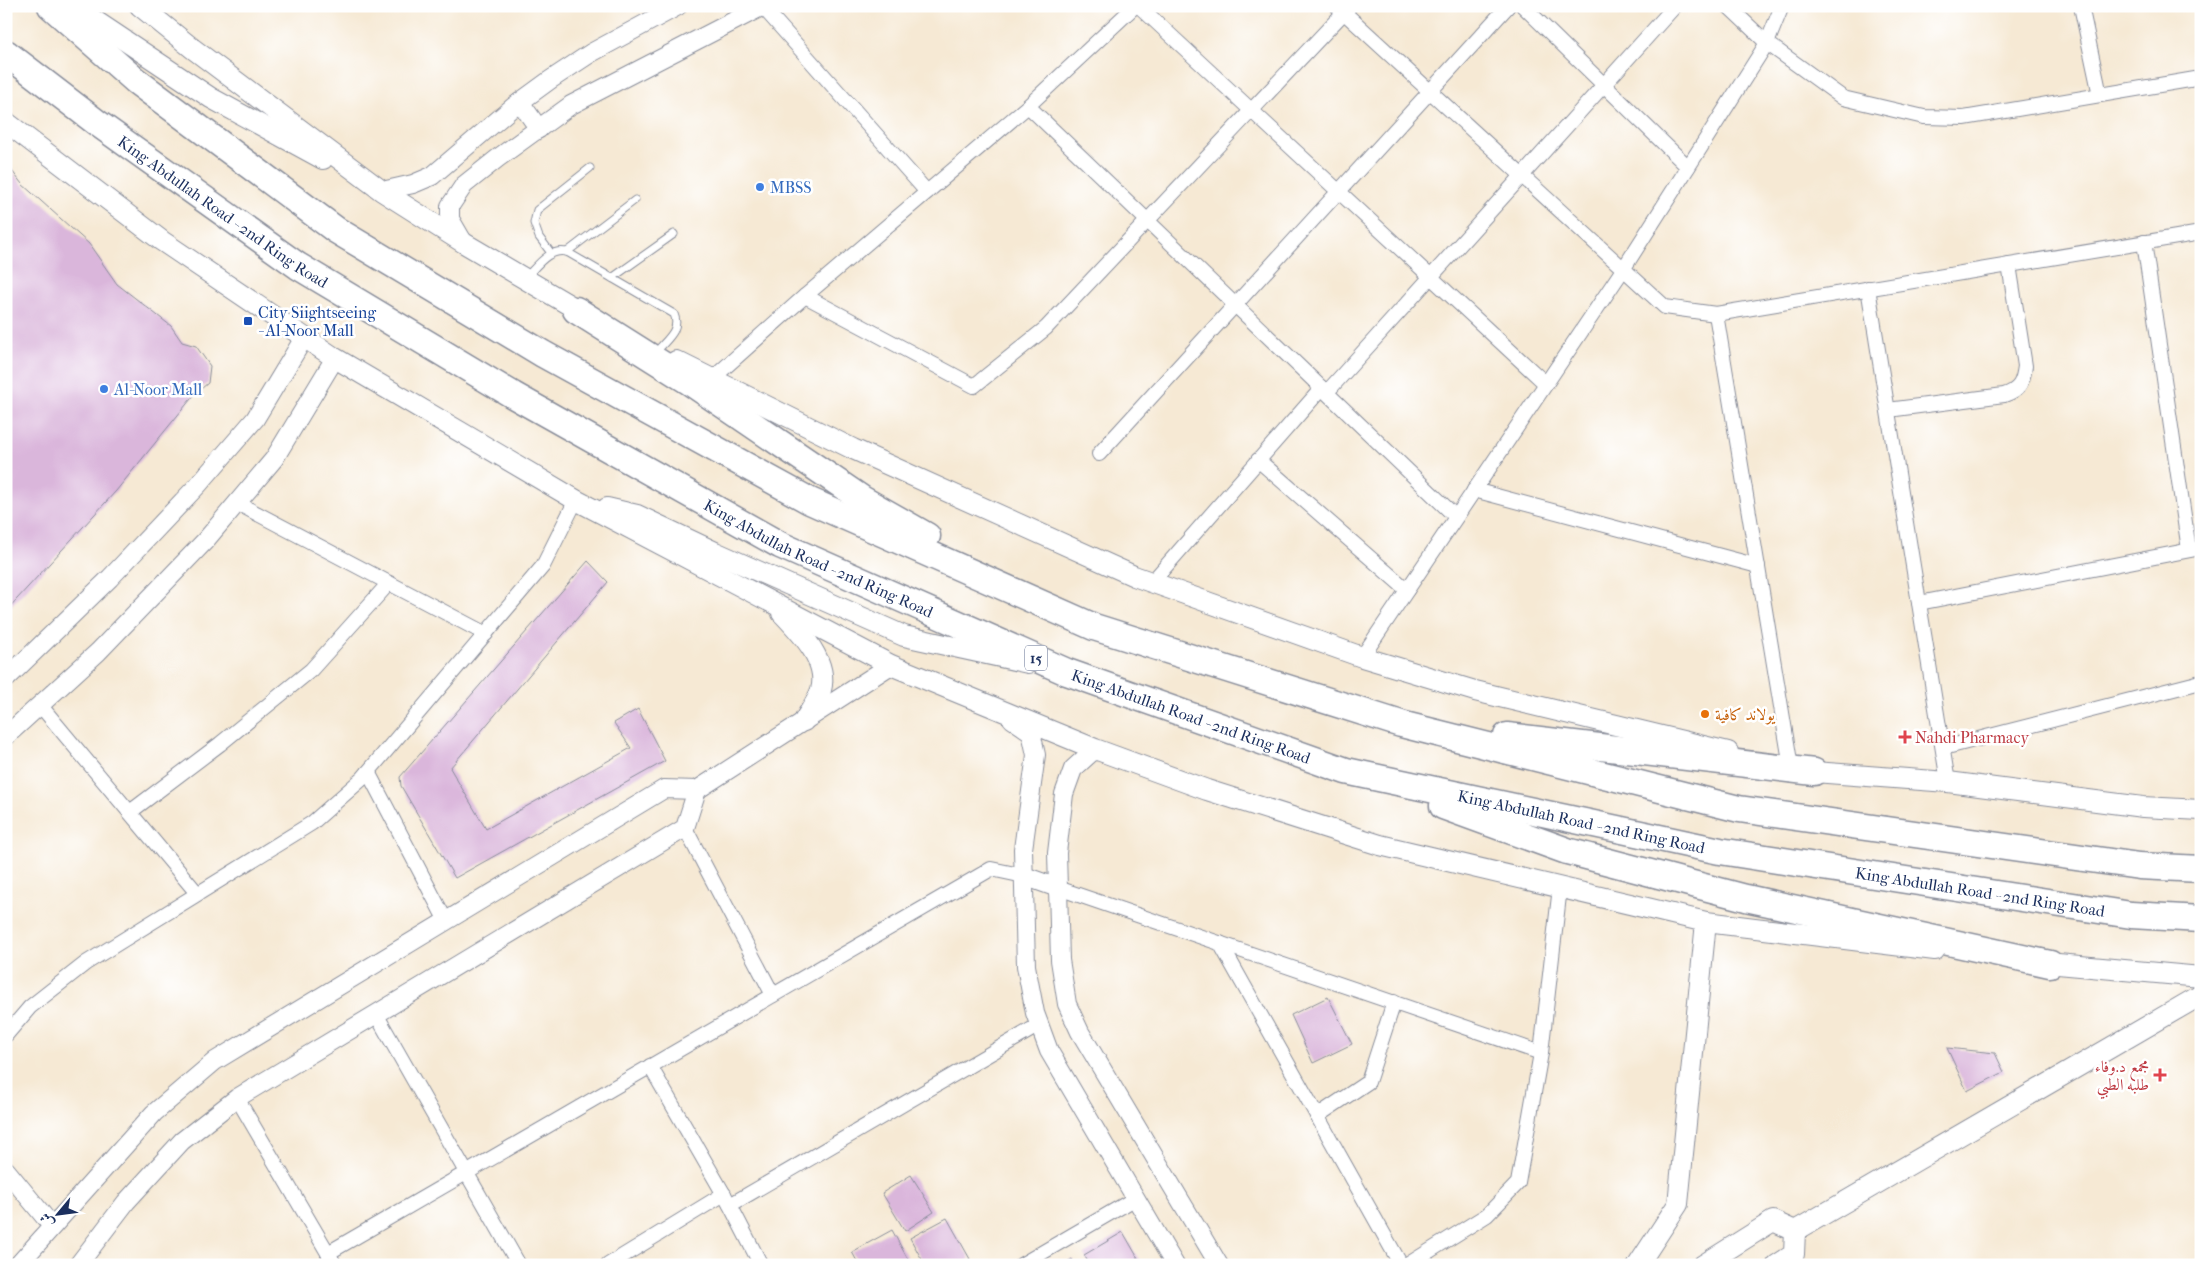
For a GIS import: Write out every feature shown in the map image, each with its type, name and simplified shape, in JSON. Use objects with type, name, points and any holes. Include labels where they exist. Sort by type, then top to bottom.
[{"type":"highway","points":[[51,6],[136,81],[336,230],[534,349],[810,501],[1094,627],[1401,724],[1739,809],[2139,866],[2201,870]]},
{"type":"highway","name":"King Abdullah Road - 2nd Ring Road","points":[[6,53],[96,122],[298,266],[513,395],[780,545],[1067,672],[1346,771],[1720,852],[2131,915],[2201,919]]},
{"type":"highway","points":[[576,310],[690,382],[862,499],[1094,627]]},
{"type":"highway","points":[[1401,724],[1803,770]]},
{"type":"highway","points":[[1346,771],[1567,851],[1746,898],[2050,964]]},
{"type":"main road","points":[[73,6],[211,98],[382,191],[576,310],[853,449],[1152,582],[1362,657],[1475,692],[1803,770],[1948,782],[2143,806],[2201,810]]},
{"type":"main road","points":[[140,6],[192,48],[382,191]]},
{"type":"main road","points":[[6,122],[162,241],[304,338],[576,500],[891,664],[1095,749],[1207,790],[1380,845],[1706,922],[2050,964],[2201,977]]},
{"type":"main road","points":[[576,500],[636,515],[904,636],[1067,672]]},
{"type":"main road","points":[[772,602],[805,638],[822,669],[821,690],[804,721]]},
{"type":"main road","points":[[1638,1265],[1678,1204],[1706,922]]},
{"type":"main road","points":[[1795,1231],[2201,994]]},
{"type":"main road","points":[[1703,1265],[1773,1221],[1795,1231]]},
{"type":"main road","points":[[1776,1265],[1794,1254],[1795,1231]]},
{"type":"street","points":[[382,191],[413,184],[432,176],[520,102],[591,53],[678,6]]},
{"type":"street","points":[[464,243],[450,219],[450,206],[464,185],[498,158],[571,105],[763,6],[927,192]]},
{"type":"street","points":[[712,379],[805,296],[1028,106],[1137,6],[1252,110],[1546,384]]},
{"type":"street","points":[[1099,454],[1508,6]]},
{"type":"street","points":[[1523,6],[1688,167]]},
{"type":"street","points":[[1152,582],[1258,460],[1431,277],[1675,6]]},
{"type":"street","points":[[1728,6],[1767,43],[1843,98],[1924,117],[1964,118],[2201,78]]},
{"type":"street","points":[[1362,657],[1624,268],[1767,43],[1782,6]]},
{"type":"street","points":[[2081,6],[2100,95]]},
{"type":"street","points":[[805,296],[974,386],[1046,328],[1252,110],[1344,8],[1430,91],[1665,307],[1716,314],[2201,233]]},
{"type":"street","points":[[520,102],[539,130]]},
{"type":"street","points":[[1028,106],[1456,517]]},
{"type":"street","points":[[1919,603],[2195,549],[2144,242]]},
{"type":"street","points":[[1888,410],[2004,395],[2019,388],[2023,381],[2025,366],[2010,265]]},
{"type":"street","points":[[1868,288],[1948,782]]},
{"type":"street","points":[[1716,314],[1758,566],[1803,770]]},
{"type":"street","points":[[6,679],[110,578],[204,478],[255,419],[304,338]]},
{"type":"street","points":[[6,736],[98,652],[205,541],[274,459],[335,358]]},
{"type":"street","points":[[1258,460],[1407,590]]},
{"type":"street","points":[[1474,490],[1758,566]]},
{"type":"street","points":[[6,1036],[30,1007],[86,963],[312,823],[368,772],[543,566],[576,500]]},
{"type":"street","points":[[238,503],[486,634]]},
{"type":"street","points":[[130,812],[220,744],[311,670],[389,582]]},
{"type":"street","points":[[18,1265],[154,1113],[215,1061],[664,789],[696,790],[891,664]]},
{"type":"street","points":[[1943,748],[2201,682]]},
{"type":"street","points":[[40,705],[197,893]]},
{"type":"street","points":[[1003,712],[1031,732],[1036,756],[1023,849],[1026,966],[1039,1025],[1049,1051],[1175,1265]]},
{"type":"street","points":[[1095,749],[1073,769],[1064,794],[1057,854],[1060,960],[1067,1004],[1080,1032],[1219,1265]]},
{"type":"street","points":[[368,772],[446,921]]},
{"type":"street","points":[[78,1265],[126,1202],[182,1141],[237,1098],[685,828],[696,790]]},
{"type":"street","points":[[685,828],[773,995]]},
{"type":"street","points":[[237,1098],[332,1259],[467,1173],[991,869],[1024,876],[1541,1052]]},
{"type":"street","points":[[1407,1265],[1486,1215],[1518,1183],[1541,1052],[1560,888]]},
{"type":"street","points":[[1220,943],[1401,1265]]},
{"type":"street","points":[[1317,1116],[1368,1082],[1394,1002]]},
{"type":"street","points":[[376,1014],[519,1265]]},
{"type":"street","points":[[608,1265],[1039,1025]]},
{"type":"street","points":[[650,1066],[727,1200],[761,1265]]},
{"type":"street","points":[[6,1170],[52,1226]]},
{"type":"street","points":[[1021,1265],[1136,1198]]},
{"type":"lane","points":[[552,253],[539,237],[534,222],[537,210],[590,168]]},
{"type":"lane","points":[[567,252],[635,200]]},
{"type":"lane","points":[[612,278],[674,234]]},
{"type":"lane","points":[[524,279],[552,253],[559,251],[567,252],[674,314],[677,322],[676,329],[657,351]]},
{"type":"building","name":"Al-Noor Mall","points":[[6,163],[22,184],[89,244],[117,284],[171,326],[182,342],[196,346],[210,366],[208,383],[195,394],[116,491],[6,611]]},
{"type":"building","points":[[588,561],[608,582],[450,768],[486,829],[631,748],[614,723],[638,709],[665,761],[455,878],[401,786],[400,777]]},
{"type":"building","points":[[1328,997],[1352,1044],[1313,1063],[1291,1015]]},
{"type":"building","points":[[1947,1048],[1995,1053],[2004,1072],[1967,1091]]},
{"type":"building","points":[[911,1175],[934,1212],[905,1231],[882,1193]]},
{"type":"building","points":[[947,1218],[970,1259],[960,1265],[925,1265],[910,1238]]},
{"type":"building","points":[[892,1230],[911,1265],[859,1265],[852,1252]]},
{"type":"building","points":[[1123,1232],[1142,1265],[1090,1265],[1084,1255]]},
{"type":"building","points":[[1072,1259],[1075,1265],[1062,1265]]},
{"type":"place","name":"MBSS","points":[[760,187]]},
{"type":"place","name":"City Siightseeing - Al-Noor Mall","points":[[248,321]]},
{"type":"place","name":"Al-Noor Mall","points":[[104,389]]},
{"type":"place","name":"يولاند كافية","points":[[1705,714]]},
{"type":"place","name":"Nahdi Pharmacy","points":[[1905,737]]},
{"type":"place","name":"مجمع د.وفاء طلبه الطبي","points":[[2160,1075]]}]
